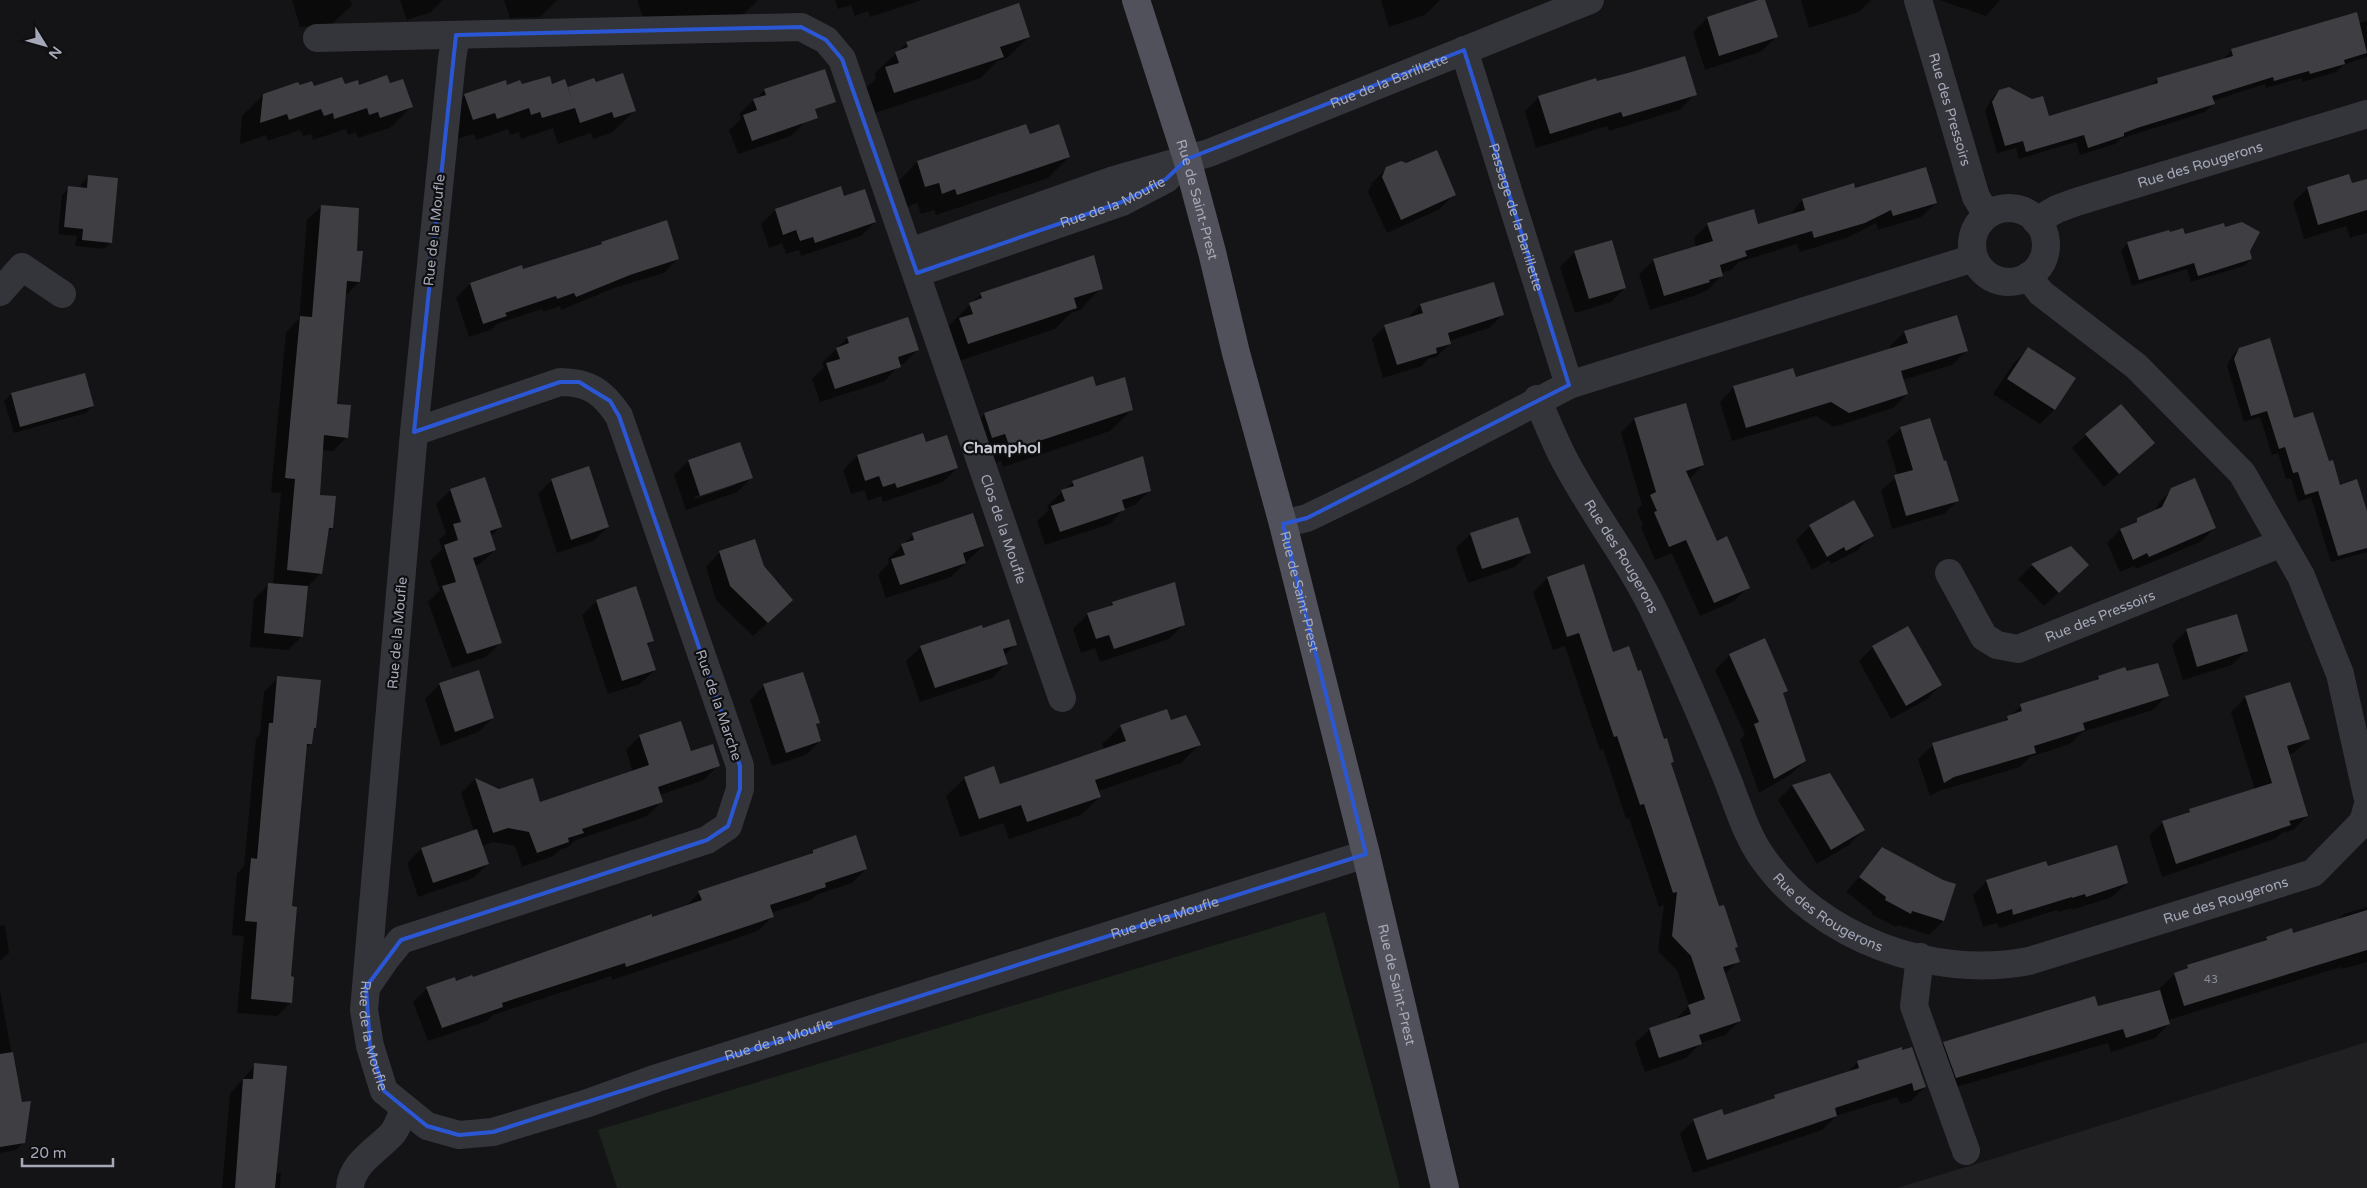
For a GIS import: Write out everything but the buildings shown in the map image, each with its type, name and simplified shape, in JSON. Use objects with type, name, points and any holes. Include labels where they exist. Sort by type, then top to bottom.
[{"type":"main road","name":"Rue de Saint-Prest","points":[[1136,0],[1187,160],[1283,524],[1366,854],[1445,1188]]},
{"type":"street","name":"Rue de la Barillette","points":[[1187,160],[1209,153],[1590,0]]},
{"type":"street","name":"Rue des Pressoirs","points":[[1918,0],[1976,197],[1987,215]]},
{"type":"street","points":[[316,38],[801,26],[826,40],[842,59],[913,263]]},
{"type":"street","name":"Rue de la Moufle","points":[[456,35],[414,432],[364,1010],[370,1046],[384,1091],[404,1109],[428,1126],[460,1135],[493,1132],[666,1075],[1366,854]]},
{"type":"street","name":"Passage de la Barillette","points":[[1464,50],[1569,385]]},
{"type":"street","name":"Rue des Rougerons","points":[[2036,221],[2057,209],[2076,202],[2367,114]]},
{"type":"street","name":"Rue de la Moufle","points":[[913,263],[1114,180],[1187,160]]},
{"type":"street","points":[[2009,208],[2021,210],[2036,221],[2044,235],[2046,247],[2043,259],[2036,270],[2028,276],[2014,281],[2002,282],[1990,277],[1980,269],[1974,258],[1971,246],[1973,234],[1979,223],[1987,215],[2009,208]]},
{"type":"street","points":[[1283,524],[1307,518],[1400,473],[1569,385],[1955,266],[1974,258]]},
{"type":"street","name":"Clos de la Moufle","points":[[913,263],[1062,698]]},
{"type":"street","points":[[0,292],[22,267],[62,294]]},
{"type":"street","points":[[2028,276],[2040,294],[2136,366],[2242,472],[2301,576],[2340,674],[2367,795]]},
{"type":"street","name":"Rue de la Marche","points":[[366,988],[401,940],[707,840],[728,826],[740,789],[740,766],[620,416],[610,401],[594,389],[579,382],[560,382],[414,432]]},
{"type":"street","name":"Rue des Rougerons","points":[[1537,400],[1564,459],[1624,555],[1656,616],[1724,770],[1746,828],[1762,857],[1782,881],[1823,917],[1870,942],[1920,957],[1983,967],[2029,961],[2313,873],[2363,822],[2367,808]]},
{"type":"street","name":"Rue des Pressoirs","points":[[1949,573],[1984,637],[1997,645],[2018,649],[2282,543]]},
{"type":"street","points":[[1920,957],[1914,1006],[1966,1151]]},
{"type":"street","points":[[350,1188],[350,1178],[373,1150],[393,1133],[404,1109]]},
{"type":"highlighted area","points":[[801,27],[826,40],[842,59],[917,273],[1122,202],[1166,179],[1187,159],[1464,50],[1569,385],[1307,518],[1283,524],[1366,854],[493,1132],[459,1135],[427,1126],[384,1091],[370,1046],[366,987],[401,940],[707,840],[728,826],[740,789],[740,766],[619,416],[610,401],[579,382],[560,382],[414,432],[456,35]]},
{"type":"shaded area","points":[[1325,912],[1400,1188],[617,1188],[598,1130]]},
{"type":"shaded area","points":[[2367,1042],[2367,1188],[1897,1188],[2002,1156]]},
{"type":"district","name":"Champhol","points":[[1002,447]]}]
